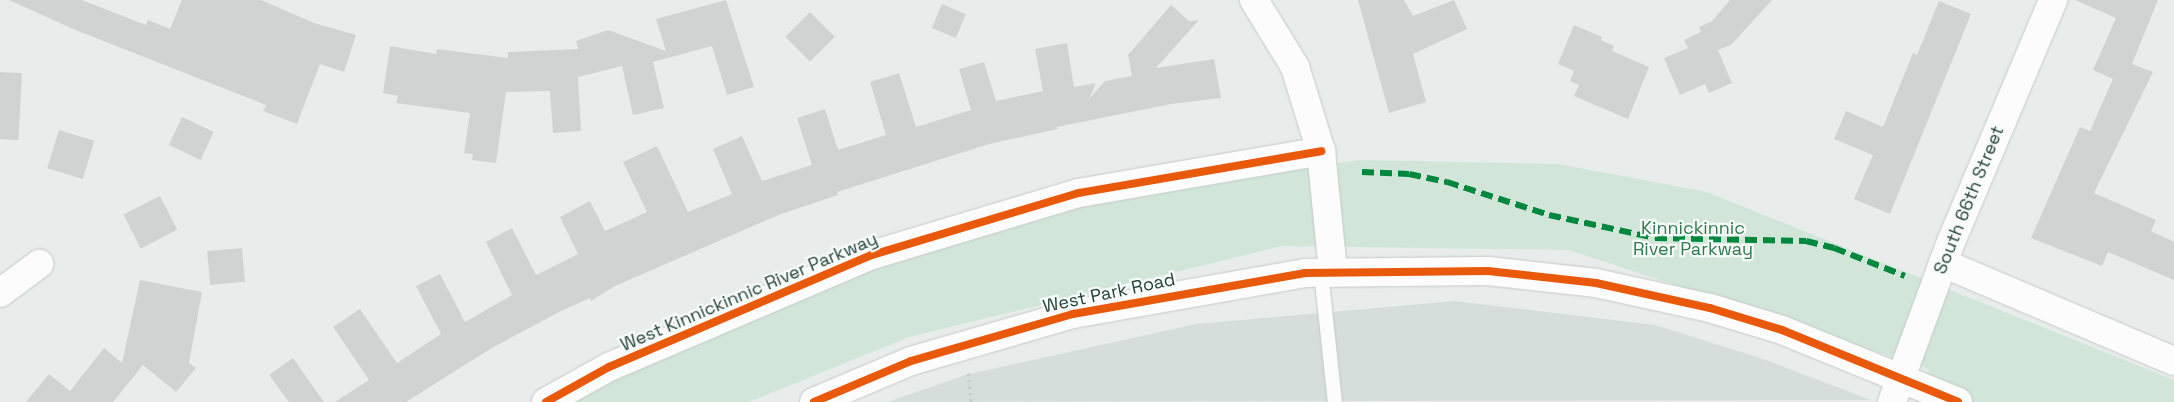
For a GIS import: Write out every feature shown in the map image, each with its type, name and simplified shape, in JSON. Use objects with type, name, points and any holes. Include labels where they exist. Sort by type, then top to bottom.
[{"type":"street","points":[[1254,0],[1295,67],[1321,151],[1327,272],[1488,271],[1633,290],[1710,308],[1782,330],[1896,390],[1958,402]]},
{"type":"street","name":"South 66th Street","points":[[1896,390],[1943,263],[2053,0]]},
{"type":"street","name":"West Kinnickinnic River Parkway","points":[[546,402],[609,367],[872,255],[1079,193],[1321,151]]},
{"type":"street","points":[[1943,263],[2174,361]]},
{"type":"street","points":[[0,293],[39,264]]},
{"type":"street","name":"West Park Road","points":[[814,402],[910,361],[1073,314],[1231,284],[1327,272]]},
{"type":"lane","points":[[1327,272],[1335,402]]},
{"type":"path","points":[[968,373],[970,402]]},
{"type":"shaded area","points":[[1454,301],[1655,325],[1763,359],[1871,400],[888,402],[965,375],[1196,324]]},
{"type":"green space","name":"Kinnickinnic River Parkway","points":[[1358,160],[1558,164],[1707,192],[2174,380],[2174,402],[1916,402],[1929,369],[1569,250],[1282,246],[909,337],[749,402],[566,402],[712,325],[1052,210]]},
{"type":"building","points":[[9,0],[82,0],[146,25],[148,20],[170,29],[182,0],[261,0],[314,23],[356,35],[344,72],[320,64],[297,124],[263,111],[266,105],[73,29]]},
{"type":"building","points":[[726,0],[754,87],[727,95],[712,46],[653,62],[664,108],[633,115],[622,66],[578,77],[581,131],[553,133],[550,91],[506,92],[496,163],[472,160],[473,154],[464,153],[470,113],[396,103],[398,96],[383,93],[390,46],[436,54],[437,49],[508,58],[508,52],[578,49],[576,41],[608,30],[666,51],[656,19]]},
{"type":"building","points":[[1358,0],[1404,0],[1413,16],[1454,0],[1467,29],[1413,54],[1426,102],[1389,113]]},
{"type":"building","points":[[1730,0],[1772,0],[1731,45],[1718,50],[1732,83],[1709,93],[1705,84],[1680,95],[1664,58],[1688,48],[1684,40],[1701,32],[1699,27],[1712,21]]},
{"type":"building","points":[[2075,0],[2158,0],[2132,64],[2153,72],[2094,193],[2156,220],[2151,231],[2174,242],[2174,280],[2108,252],[2102,266],[2031,238],[2080,127],[2090,131],[2113,79],[2093,70],[2116,18]]},
{"type":"building","points":[[1939,1],[1971,14],[1890,214],[1854,199],[1873,155],[1834,139],[1846,111],[1883,127],[1913,53],[1917,55]]},
{"type":"building","points":[[942,4],[966,14],[956,38],[932,28]]},
{"type":"building","points":[[1171,5],[1189,21],[1199,20],[1156,68],[1214,59],[1221,98],[1171,104],[1057,127],[1058,129],[989,144],[837,192],[838,195],[781,214],[615,286],[591,301],[590,298],[561,311],[490,349],[406,402],[335,402],[369,380],[333,327],[360,309],[397,363],[441,334],[416,286],[440,274],[465,322],[512,295],[486,242],[512,228],[536,275],[578,254],[560,217],[590,201],[605,231],[647,212],[623,162],[657,146],[688,212],[732,194],[713,149],[742,136],[762,181],[812,165],[797,118],[825,109],[838,150],[886,135],[870,82],[899,73],[916,127],[971,110],[959,69],[984,62],[996,101],[1043,91],[1035,49],[1067,43],[1074,87],[1096,83],[1089,99],[1105,81],[1132,76],[1128,55]]},
{"type":"building","points":[[810,12],[835,37],[810,61],[785,37]]},
{"type":"building","points":[[1574,25],[1602,37],[1601,40],[1614,46],[1612,51],[1649,67],[1628,119],[1574,96],[1579,85],[1570,81],[1574,71],[1558,64]]},
{"type":"building","points":[[0,72],[22,73],[18,140],[0,139]]},
{"type":"building","points":[[182,117],[214,132],[201,160],[169,145]]},
{"type":"building","points":[[59,130],[94,141],[83,179],[47,168]]},
{"type":"building","points":[[160,196],[177,230],[141,248],[123,215]]},
{"type":"building","points":[[242,248],[245,282],[210,285],[207,251]]},
{"type":"building","points":[[140,280],[202,292],[189,363],[196,368],[176,392],[143,365],[113,402],[26,402],[49,374],[70,391],[104,348],[122,363]]},
{"type":"building","points":[[293,358],[324,402],[289,402],[269,375]]},
{"type":"marked path","points":[[1362,172],[1409,174],[1447,182],[1549,215],[1655,238],[1806,241],[1834,248],[1905,276]]},
{"type":"cycle path","points":[[546,402],[609,367],[872,255],[1079,193],[1321,151]]},
{"type":"cycle path","points":[[814,402],[911,361],[1073,314],[1305,273],[1488,271],[1596,283],[1710,308],[1782,330],[1958,402]]}]
